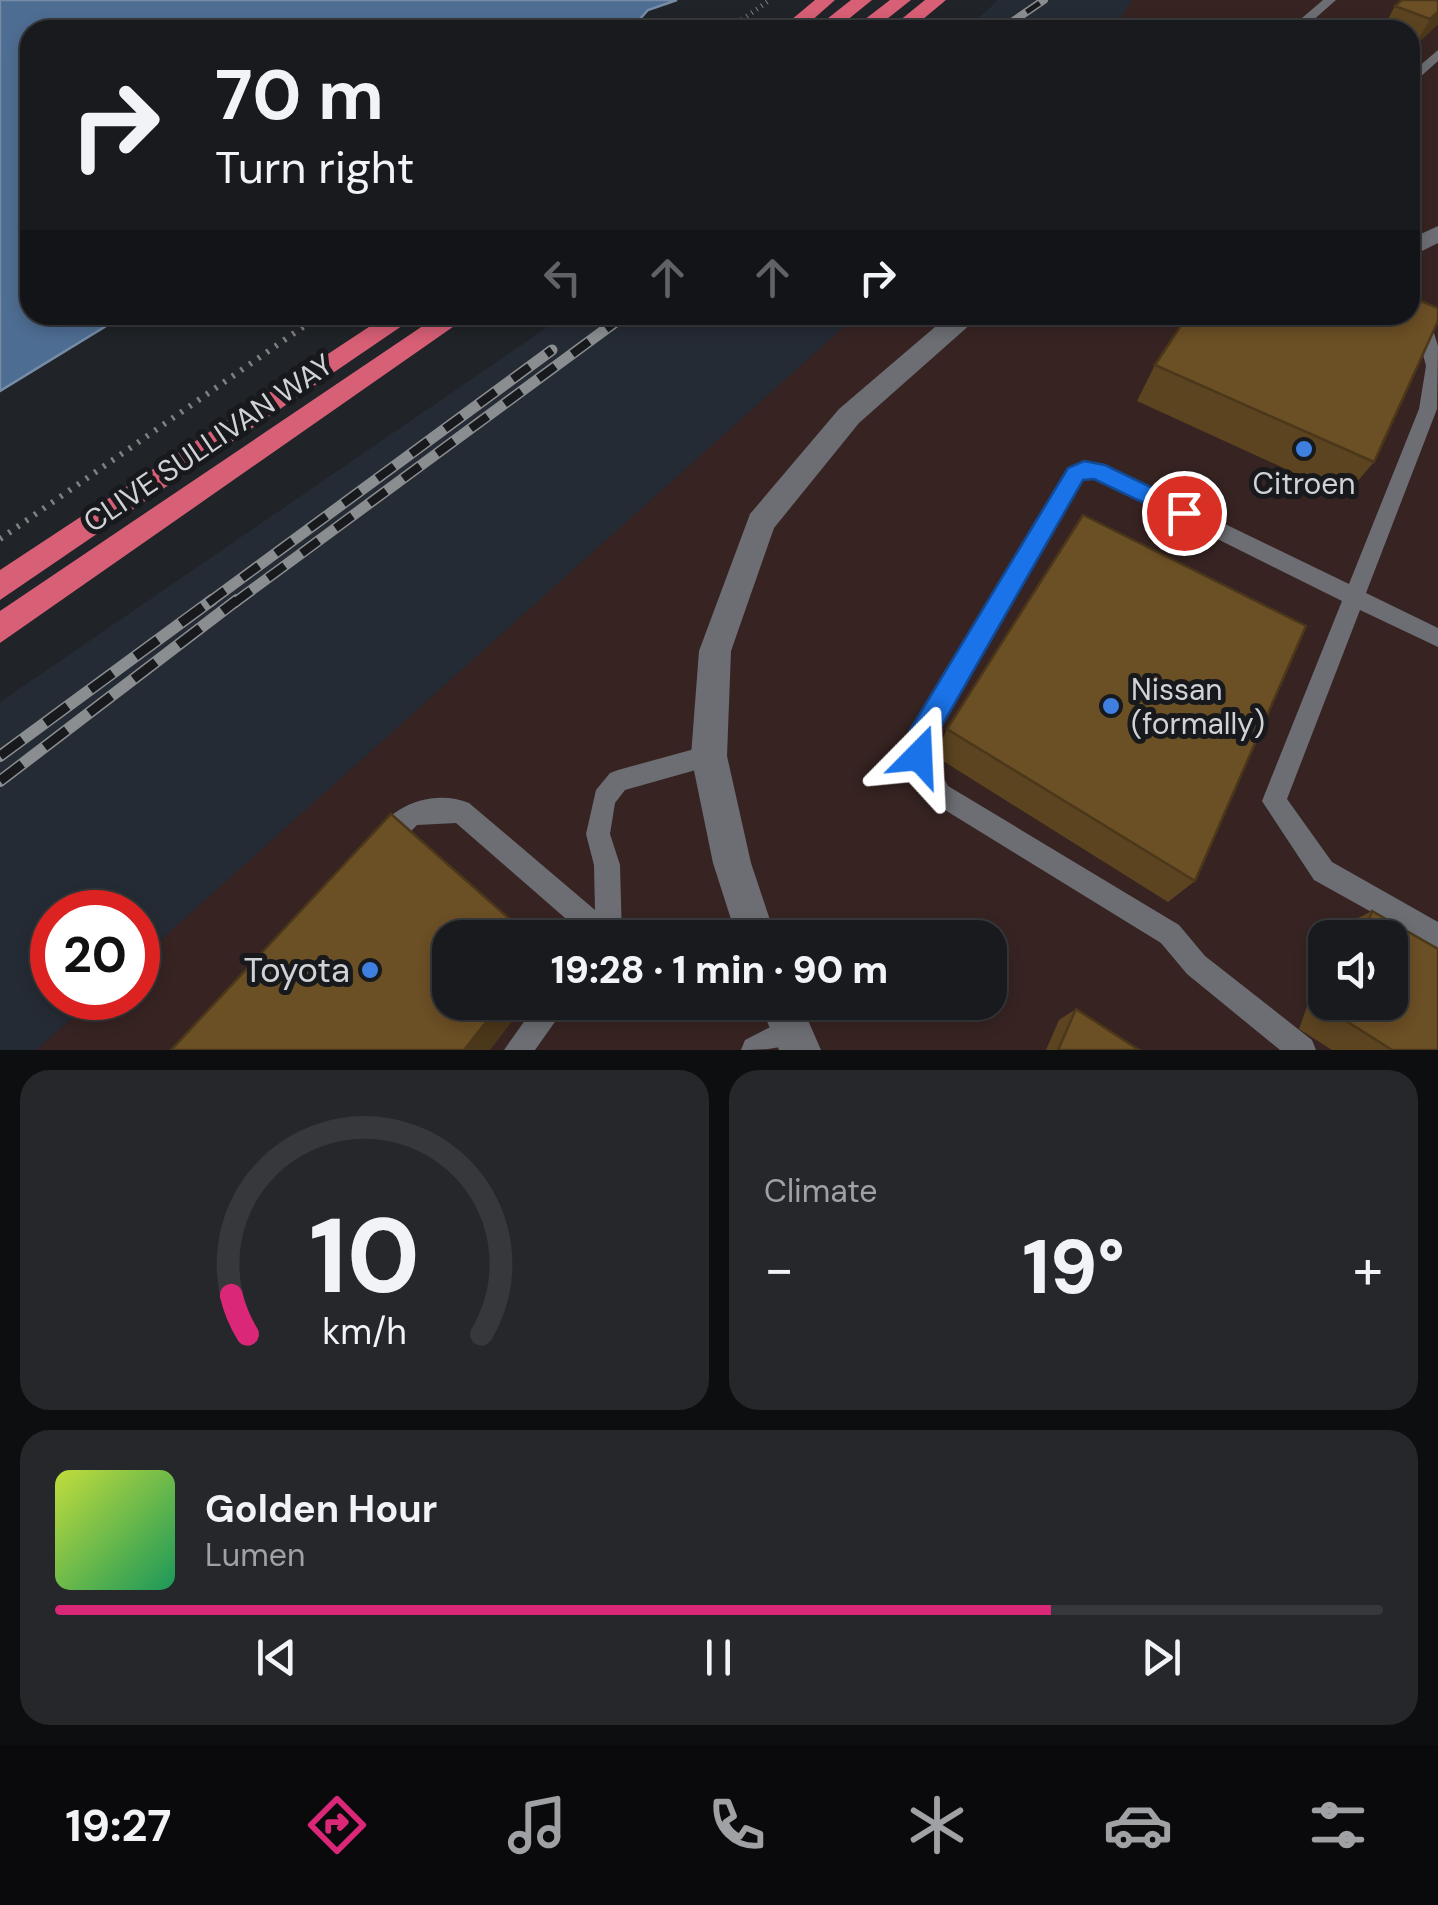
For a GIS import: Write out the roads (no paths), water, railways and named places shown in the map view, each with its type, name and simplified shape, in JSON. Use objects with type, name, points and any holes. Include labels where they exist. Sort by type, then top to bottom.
[{"type":"highway","points":[[801,20],[826,0]]},
{"type":"highway","points":[[836,20],[863,0]]},
{"type":"highway","points":[[875,20],[902,0]]},
{"type":"highway","points":[[911,20],[938,0]]},
{"type":"highway","points":[[219,440],[380,325]]},
{"type":"highway","name":"CLIVE SULLIVAN WAY","points":[[0,588],[390,325]]},
{"type":"highway","name":"CLIVE SULLIVAN WAY","points":[[9,622],[441,325]]},
{"type":"highway","points":[[9,622],[465,325]]},
{"type":"street","points":[[751,920],[732,862],[709,756],[715,652],[761,524],[849,416],[952,325]]},
{"type":"lane","points":[[1306,20],[1330,0]]},
{"type":"lane","points":[[1420,72],[1438,54]]},
{"type":"lane","points":[[1423,318],[1434,366],[1428,409],[1274,801],[1322,871],[1438,936]]},
{"type":"lane","points":[[1302,1050],[1196,966],[1170,934],[940,794],[919,756],[920,739],[1075,474],[1084,469],[1098,471],[1151,496],[1438,638]]},
{"type":"lane","points":[[608,920],[607,865],[598,834],[604,798],[618,782],[709,756]]},
{"type":"lane","points":[[358,866],[412,812],[460,811],[587,920]]},
{"type":"lane","points":[[518,1050],[542,1020]]},
{"type":"water","points":[[0,0],[677,0],[648,10],[639,20],[20,20],[20,325],[108,325],[0,391]]},
{"type":"railway","points":[[1015,20],[1044,0]]},
{"type":"railway","points":[[234,603],[611,325]]},
{"type":"railway","points":[[208,603],[552,350]]},
{"type":"railway","points":[[0,756],[212,600]]},
{"type":"railway","points":[[0,781],[237,600]]},
{"type":"place","name":"Citroen","points":[[1304,449]]},
{"type":"place","name":"Nissan (formally)","points":[[1111,706]]},
{"type":"place","name":"Toyota","points":[[370,970]]}]
